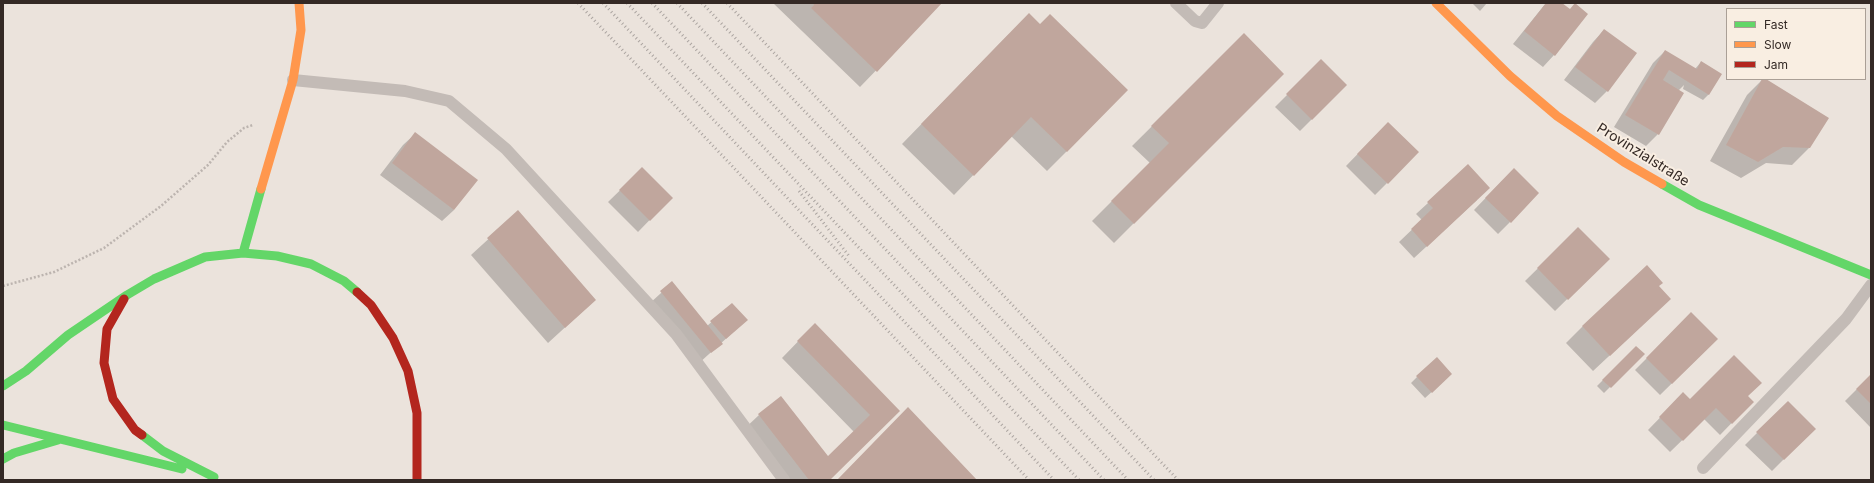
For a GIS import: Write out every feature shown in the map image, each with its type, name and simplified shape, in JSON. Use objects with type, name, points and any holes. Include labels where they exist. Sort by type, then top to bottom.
[{"type":"main road","points":[[243,253],[293,80],[301,30],[299,3]]},
{"type":"main road","name":"Provinzialstraße","points":[[1436,3],[1510,76],[1557,116],[1624,162],[1699,205],[1871,275]]},
{"type":"main road","points":[[3,386],[26,371],[68,335],[127,295],[154,279],[205,257],[243,253],[277,256],[311,264],[344,281],[371,305],[393,338],[408,371],[417,413],[417,480]]},
{"type":"main road","points":[[127,295],[107,329],[104,363],[113,399],[135,430],[164,451],[214,477]]},
{"type":"main road","points":[[3,425],[226,480]]},
{"type":"main road","points":[[3,458],[14,453],[60,439]]},
{"type":"lane","points":[[1176,3],[1195,21],[1202,23],[1218,3]]},
{"type":"lane","points":[[293,80],[405,91],[450,101],[506,149],[676,334],[784,480]]},
{"type":"lane","points":[[1703,468],[1846,318],[1871,285]]},
{"type":"path","points":[[3,286],[54,272],[104,248],[161,206],[208,165],[228,142],[244,128],[284,113]]},
{"type":"building","points":[[813,3],[942,3],[877,72],[811,8],[814,5]]},
{"type":"building","points":[[1546,3],[1562,3],[1570,9],[1575,3],[1588,14],[1555,56],[1524,31]]},
{"type":"building","points":[[1029,13],[1040,24],[1050,14],[1128,90],[1067,152],[1031,117],[974,176],[921,124]]},
{"type":"building","points":[[1604,29],[1637,53],[1608,92],[1575,67]]},
{"type":"building","points":[[1244,33],[1284,74],[1134,224],[1111,201],[1169,143],[1151,126]]},
{"type":"building","points":[[1665,50],[1697,69],[1701,61],[1722,74],[1709,95],[1669,70],[1663,80],[1684,93],[1659,135],[1625,115]]},
{"type":"building","points":[[1321,59],[1347,85],[1312,120],[1286,94]]},
{"type":"building","points":[[1761,80],[1768,80],[1829,118],[1810,148],[1783,147],[1758,162],[1726,145]]},
{"type":"building","points":[[1388,122],[1419,152],[1388,184],[1357,154]]},
{"type":"building","points":[[415,132],[478,180],[454,210],[392,163]]},
{"type":"building","points":[[1468,164],[1490,188],[1427,247],[1411,229],[1433,208],[1427,202]]},
{"type":"building","points":[[642,167],[673,198],[650,221],[619,190]]},
{"type":"building","points":[[1514,168],[1539,193],[1511,223],[1485,198]]},
{"type":"building","points":[[518,210],[596,300],[565,328],[487,238]]},
{"type":"building","points":[[1578,227],[1610,259],[1568,300],[1537,268]]},
{"type":"building","points":[[1647,265],[1663,283],[1659,286],[1671,299],[1610,356],[1582,326]]},
{"type":"building","points":[[672,281],[723,344],[711,353],[660,291]]},
{"type":"building","points":[[732,303],[748,320],[726,339],[710,321]]},
{"type":"building","points":[[1691,312],[1718,339],[1672,384],[1646,358]]},
{"type":"building","points":[[815,323],[900,411],[830,480],[809,480],[758,414],[781,396],[828,456],[870,415],[797,341]]},
{"type":"building","points":[[1636,346],[1645,354],[1611,388],[1602,380]]},
{"type":"building","points":[[1734,355],[1762,383],[1748,396],[1754,402],[1732,424],[1716,408],[1683,441],[1659,417],[1683,392],[1690,399]]},
{"type":"building","points":[[1437,357],[1452,374],[1432,393],[1416,376]]},
{"type":"building","points":[[1871,374],[1871,404],[1856,389]]},
{"type":"building","points":[[1788,401],[1816,429],[1784,460],[1756,432]]},
{"type":"building","points":[[908,407],[977,480],[837,480]]},
{"type":"railway","points":[[578,3],[1029,480]]},
{"type":"railway","points":[[603,3],[1054,480]]},
{"type":"railway","points":[[627,3],[1079,480]]},
{"type":"railway","points":[[652,3],[1104,480]]},
{"type":"railway","points":[[677,3],[1128,480]]},
{"type":"railway","points":[[702,3],[1154,480]]},
{"type":"railway","points":[[727,3],[1178,480]]},
{"type":"railway","points":[[799,191],[849,256]]},
{"type":"traffic: fast","points":[[1662,184],[1699,205],[1871,275]]},
{"type":"traffic: fast","points":[[261,189],[243,253],[277,256],[311,264],[344,281],[357,292]]},
{"type":"traffic: fast","points":[[3,386],[26,371],[68,335],[127,295],[154,279],[205,257],[243,253]]},
{"type":"traffic: fast","points":[[3,425],[182,469]]},
{"type":"traffic: fast","points":[[142,435],[163,451],[214,477]]},
{"type":"traffic: fast","points":[[3,459],[14,453],[58,440]]},
{"type":"traffic: slow","points":[[261,189],[293,80],[301,30],[299,3]]},
{"type":"traffic: slow","points":[[1436,3],[1510,76],[1557,116],[1624,162],[1662,184]]},
{"type":"traffic: jam","points":[[357,292],[371,305],[393,338],[408,371],[417,413],[417,480]]},
{"type":"traffic: jam","points":[[124,299],[107,329],[104,363],[113,399],[135,430],[142,435]]}]
